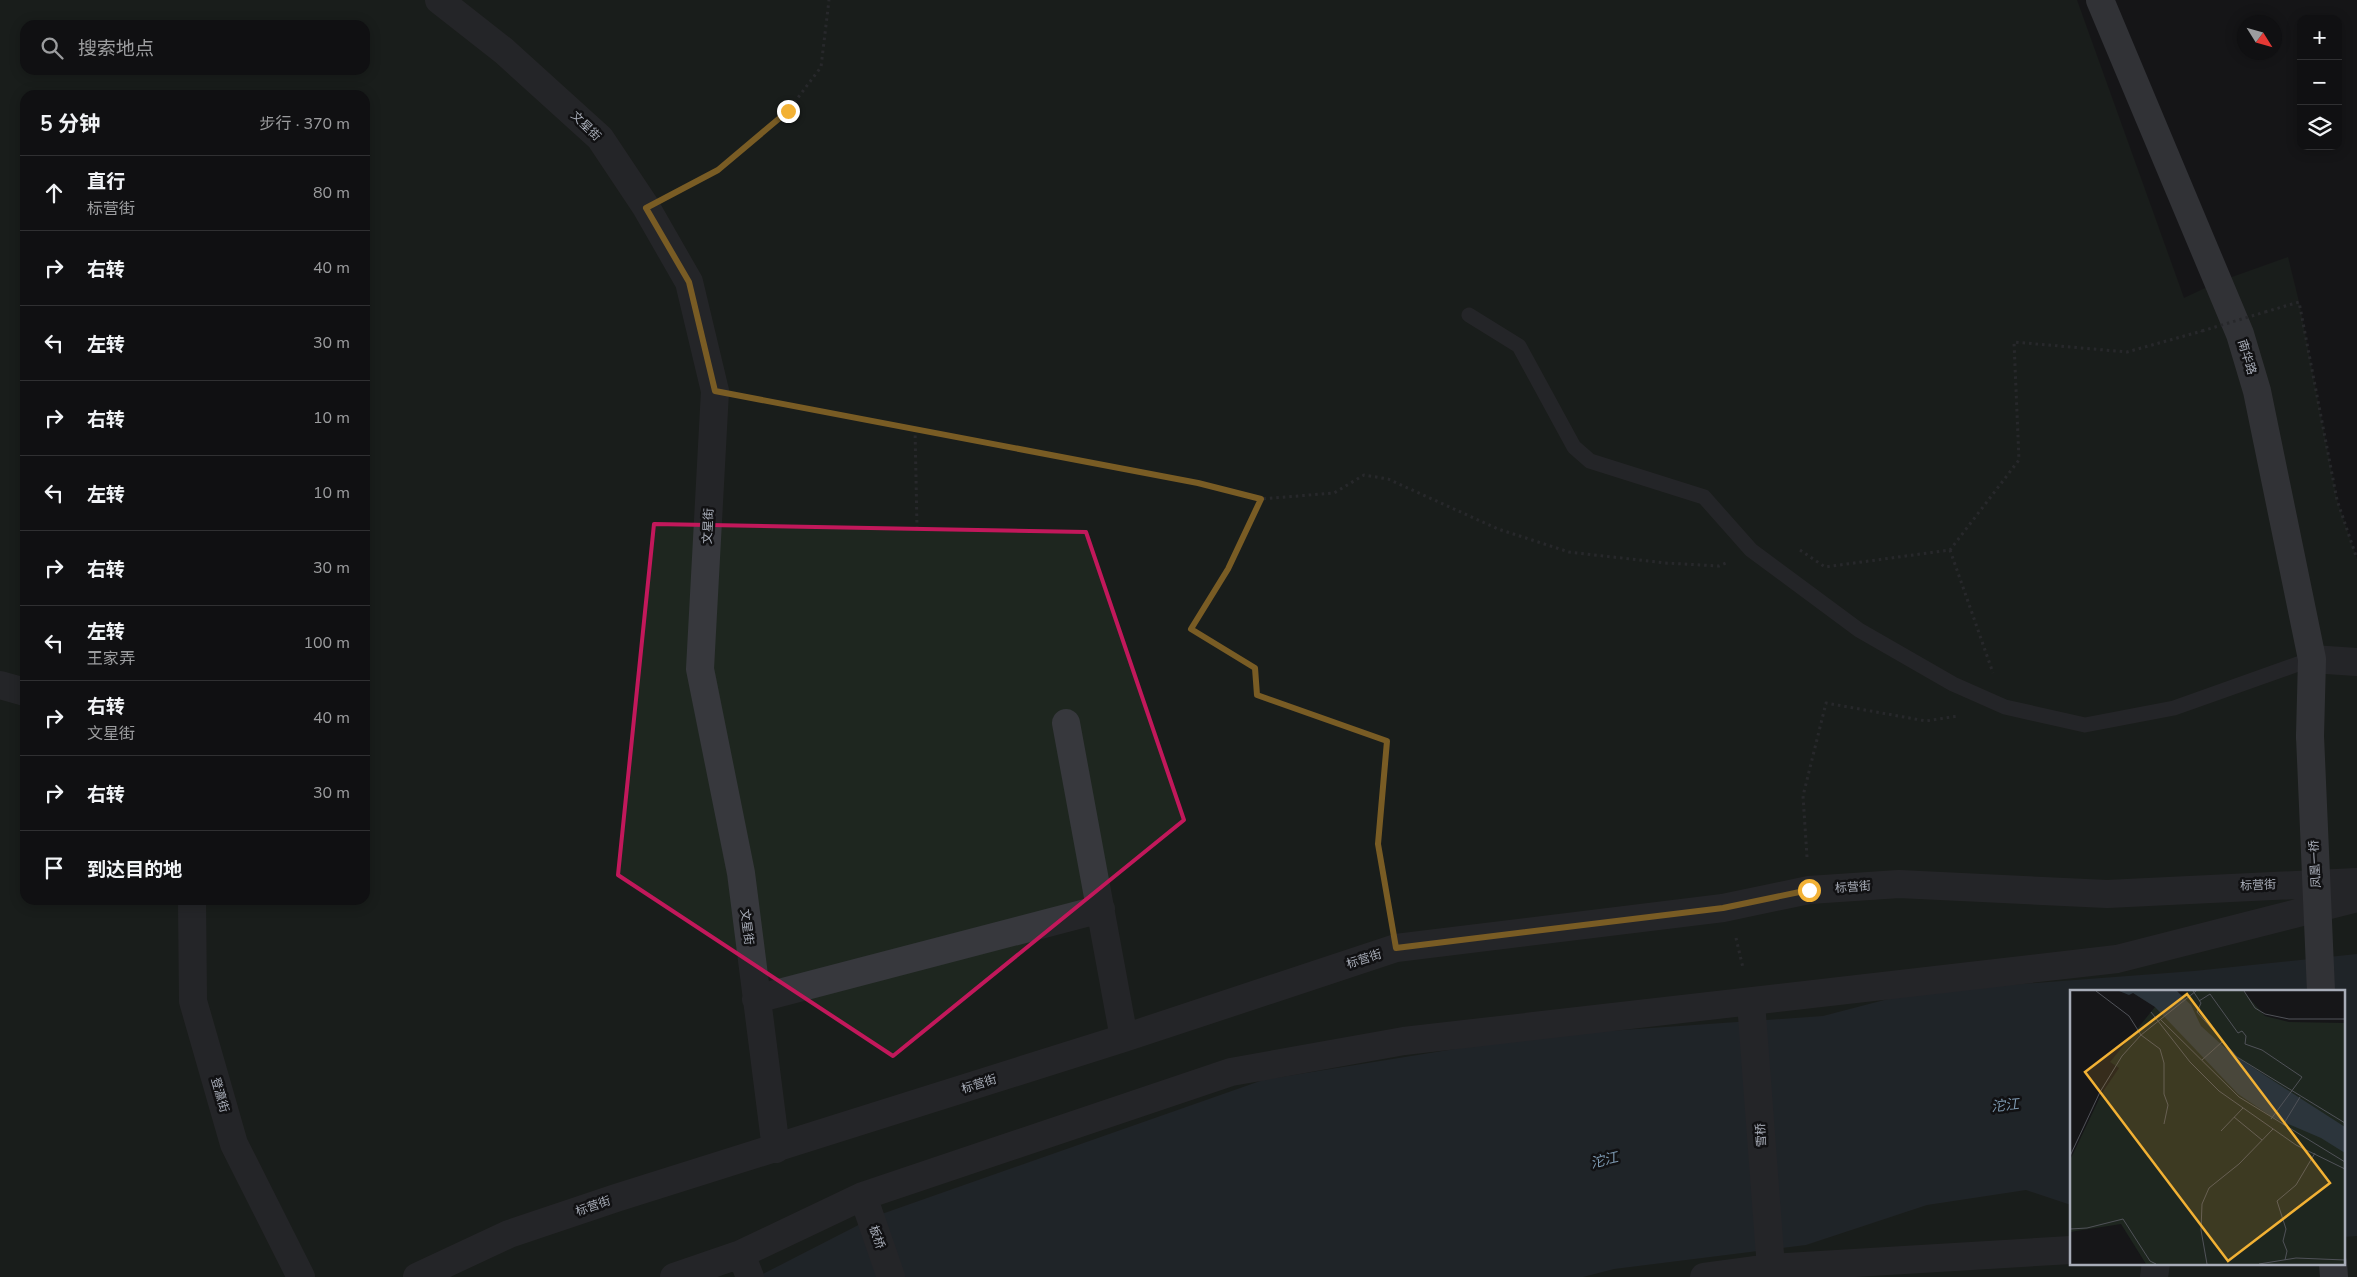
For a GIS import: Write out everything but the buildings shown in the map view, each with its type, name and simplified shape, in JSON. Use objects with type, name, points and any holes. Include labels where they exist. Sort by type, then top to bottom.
[{"type":"main road","name":"南华路","points":[[2100,0],[2240,334],[2257,391],[2312,658],[2310,736]]},
{"type":"main road","name":"凤凰一桥","points":[[2310,736],[2321,990]]},
{"type":"main road","points":[[2333,1264],[2334,1277]]},
{"type":"street","name":"文星街","points":[[438,0],[504,51],[600,138],[646,208],[689,282],[715,391],[700,669],[740,873],[776,1149]]},
{"type":"street","points":[[2312,658],[2357,662]]},
{"type":"street","points":[[0,685],[20,691]]},
{"type":"street","points":[[1066,723],[1124,1038]]},
{"type":"street","name":"标营街","points":[[418,1277],[510,1234],[616,1198],[1124,1038],[1396,948],[1723,908],[1809,890],[1899,884],[2107,894],[2357,882]]},
{"type":"street","points":[[674,1277],[745,1266],[863,1196],[1231,1072],[1404,1041],[2117,959],[2357,898]]},
{"type":"street","name":"登瀛街","points":[[192,905],[193,1001],[234,1144],[300,1277]]},
{"type":"street","points":[[756,999],[1101,909]]},
{"type":"street","name":"雪桥","points":[[1751,1002],[1771,1268]]},
{"type":"street","name":"板桥","points":[[863,1196],[890,1277]]},
{"type":"street","points":[[1704,1277],[1771,1268],[2070,1250]]},
{"type":"street","points":[[2154,1277],[2156,1264]]},
{"type":"lane","points":[[1470,315],[1519,346],[1574,447],[1590,461],[1704,497],[1751,550],[1859,630],[1953,684],[2005,707],[2085,725],[2174,708],[2312,658]]},
{"type":"path","points":[[646,208],[718,170],[788,111],[821,67],[830,0]]},
{"type":"path","points":[[1792,545],[1825,566],[1950,550],[2018,460],[2014,342],[2127,352],[2299,302],[2337,500],[2357,559]]},
{"type":"path","points":[[715,391],[1198,483],[1261,499],[1334,493],[1364,475],[1388,478],[1498,530],[1569,552],[1665,563],[1719,566],[1751,550]]},
{"type":"path","points":[[915,429],[918,526]]},
{"type":"path","points":[[1261,499],[1228,569],[1191,629],[1255,668],[1257,695],[1387,741],[1378,844],[1396,948]]},
{"type":"path","points":[[1809,890],[1803,796],[1826,703],[1926,721],[2005,707],[1950,550]]},
{"type":"path","points":[[1723,908],[1735,931],[1751,1002]]},
{"type":"highlighted area","points":[[654,524],[1086,532],[1184,820],[893,1056],[618,875]]},
{"type":"shaded area","points":[[0,0],[2077,0],[2184,298],[2218,282],[2288,257],[2299,302],[2337,500],[2357,559],[2357,1277],[0,1277]]},
{"type":"water","name":"沱江","points":[[2357,954],[2357,1236],[2344,1237],[2344,990],[2070,990],[2070,1205],[2026,1190],[1927,1205],[1806,1245],[1614,1269],[1583,1277],[757,1277],[876,1216],[1263,1080],[1536,1036],[1823,1016],[1915,992],[2194,971]]},
{"type":"route","points":[[788,111],[718,170],[646,208],[689,282],[715,391],[1198,483],[1261,499],[1228,569],[1191,629],[1255,668],[1257,695],[1387,741],[1378,844],[1396,948],[1723,908],[1809,890]]}]
